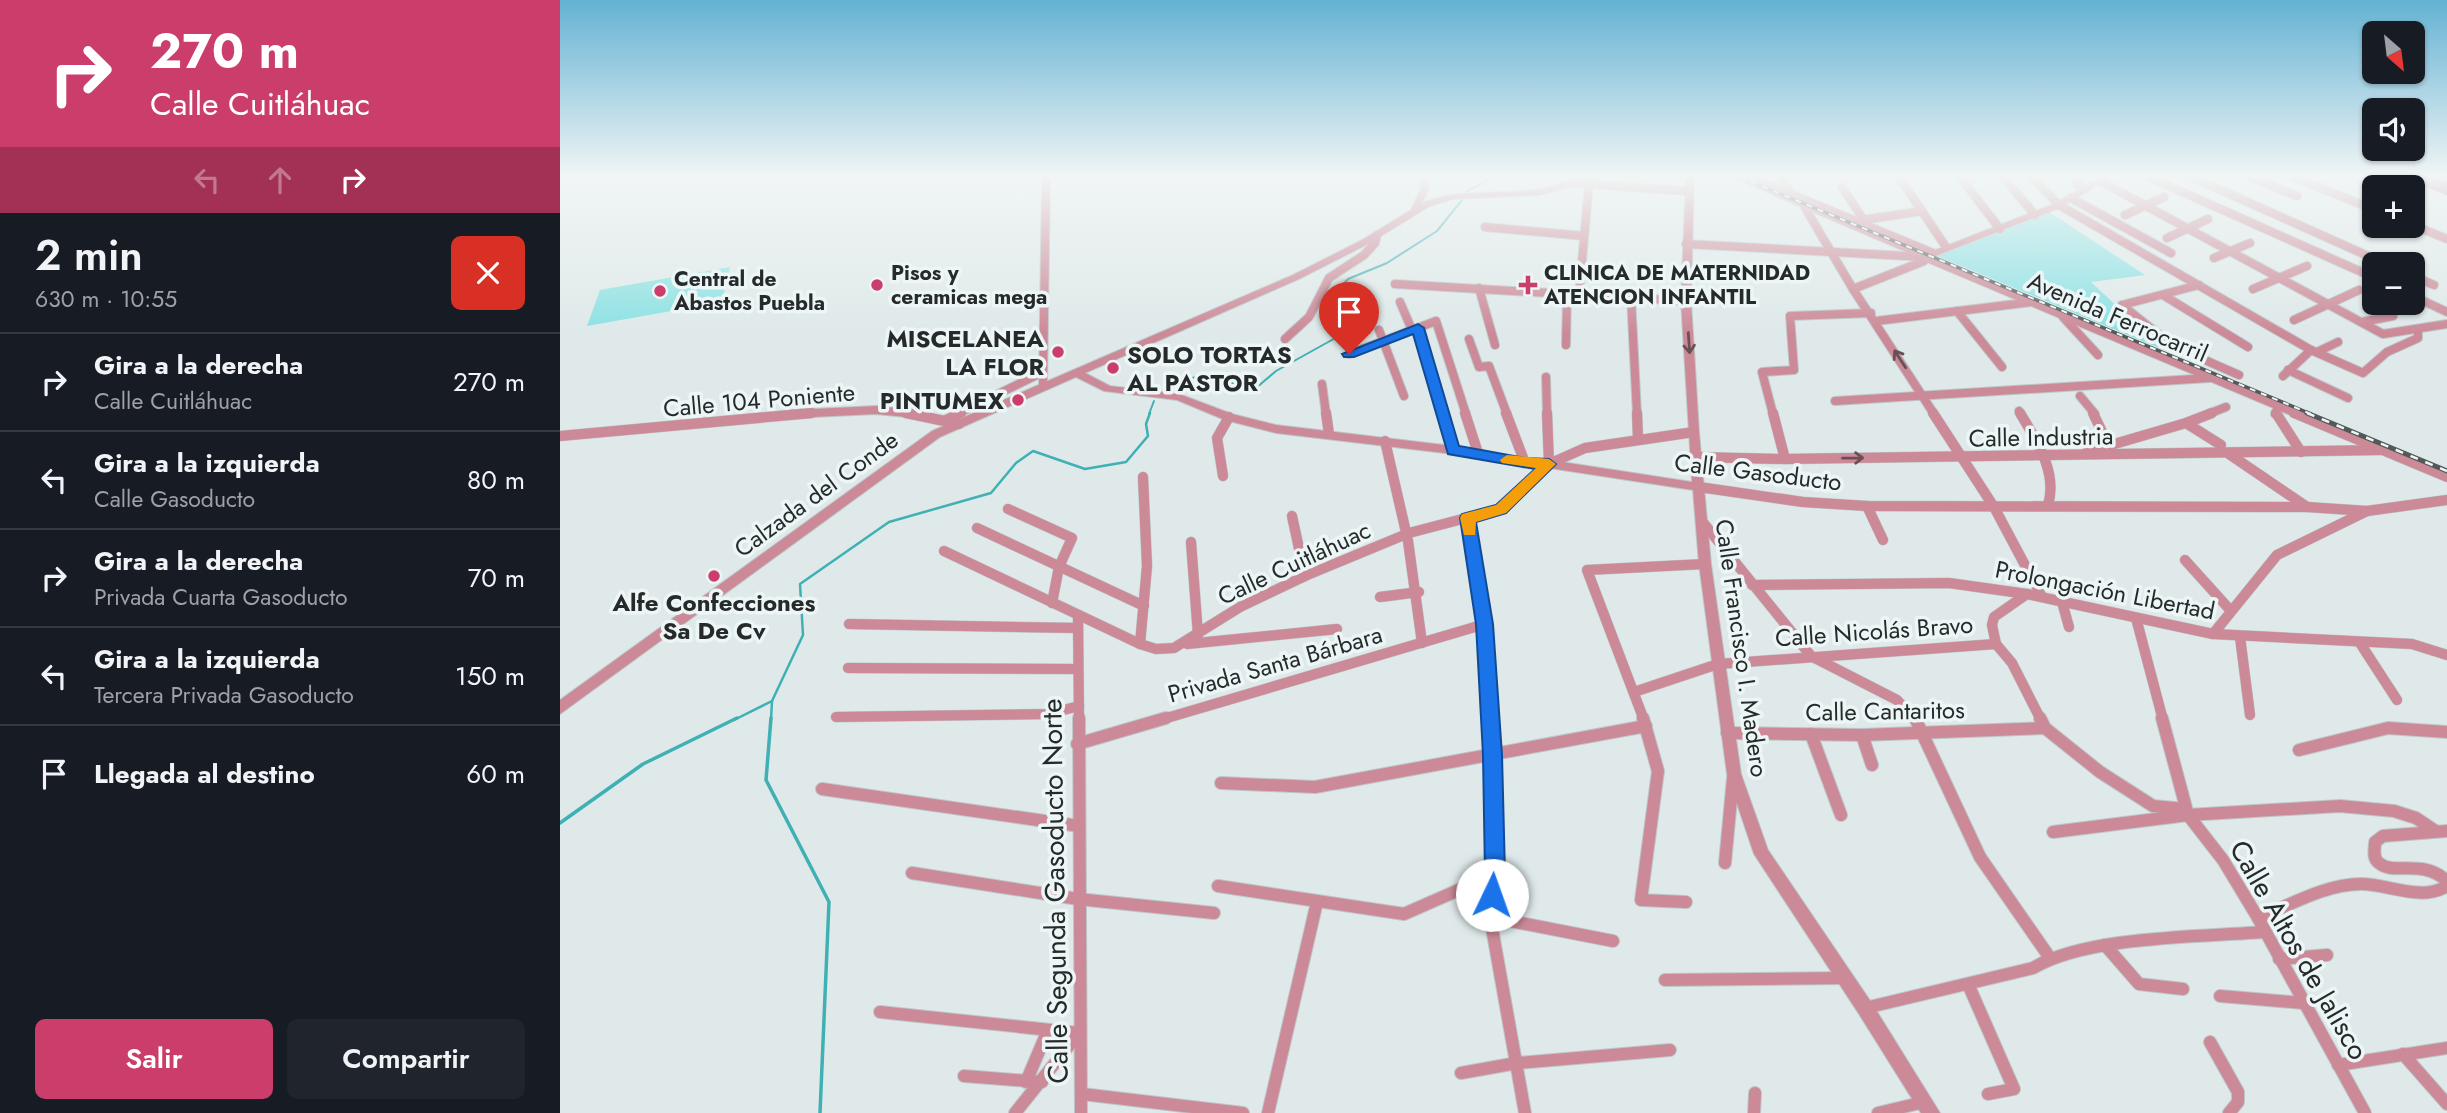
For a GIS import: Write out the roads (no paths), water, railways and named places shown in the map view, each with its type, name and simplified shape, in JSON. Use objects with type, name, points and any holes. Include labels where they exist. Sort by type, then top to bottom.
[{"type":"street","points":[[1043,386],[1041,373],[1045,229]]},
{"type":"street","name":"Calzada del Conde","points":[[560,708],[936,434],[1296,278],[1386,229]]},
{"type":"street","points":[[1506,229],[1584,236]]},
{"type":"street","points":[[1579,294],[1584,229]]},
{"type":"street","name":"Calle Francisco I. Madero","points":[[1687,229],[1686,300],[1701,519],[1734,774],[1762,854],[1865,1008],[1927,1107]]},
{"type":"street","points":[[1817,229],[1853,289],[1964,457],[2042,597]]},
{"type":"street","name":"Avenida Ferrocarril","points":[[1863,229],[2447,477]]},
{"type":"street","points":[[1877,229],[1929,255]]},
{"type":"street","points":[[1934,229],[1946,247]]},
{"type":"street","points":[[1853,289],[1924,261],[1929,255],[1946,247],[2000,229]]},
{"type":"street","points":[[2101,229],[2314,351],[2363,373],[2388,352],[2418,338],[2418,329]]},
{"type":"street","points":[[2127,229],[2171,253]]},
{"type":"street","points":[[2168,238],[2187,229]]},
{"type":"street","points":[[2191,229],[2383,334],[2447,324]]},
{"type":"street","points":[[2265,229],[2362,272]]},
{"type":"street","points":[[2308,229],[2362,253]]},
{"type":"street","points":[[2425,230],[2447,239]]},
{"type":"street","points":[[1285,339],[1302,326],[1311,314],[1327,280],[1365,254],[1373,246],[1377,235]]},
{"type":"street","points":[[2214,258],[2250,243]]},
{"type":"street","points":[[1686,244],[1929,255]]},
{"type":"street","points":[[2253,289],[2307,266]]},
{"type":"street","points":[[2425,281],[2434,285]]},
{"type":"street","points":[[1395,284],[1686,300]]},
{"type":"street","points":[[2199,285],[2122,305],[2173,346],[2239,375]]},
{"type":"street","points":[[1479,288],[1495,345]]},
{"type":"street","points":[[2294,320],[2359,290]]},
{"type":"street","points":[[1566,345],[1567,294]]},
{"type":"street","points":[[2162,295],[2248,347]]},
{"type":"street","points":[[1631,297],[1638,439]]},
{"type":"street","points":[[1400,302],[1415,329],[1453,450]]},
{"type":"street","points":[[1785,459],[1762,372],[1794,370],[1790,316],[1874,317],[2033,302]]},
{"type":"street","points":[[2425,302],[2447,312]]},
{"type":"street","points":[[1957,311],[2002,367]]},
{"type":"street","points":[[2060,314],[2098,355]]},
{"type":"street","points":[[2362,322],[2393,316]]},
{"type":"street","points":[[1349,354],[1436,321],[1478,453]]},
{"type":"street","points":[[1379,330],[1404,396]]},
{"type":"street","points":[[1469,340],[1479,367],[1489,366],[1525,463]]},
{"type":"street","points":[[2338,342],[2314,351],[2285,373],[2348,398]]},
{"type":"street","points":[[946,420],[1041,373]]},
{"type":"street","name":"Calle Gasoducto","points":[[1077,373],[1108,389],[1179,397],[1229,416],[1276,429],[1478,453],[1525,463],[1549,464],[1803,502],[1867,506],[2307,507],[2367,511],[2447,500]]},
{"type":"street","points":[[1546,377],[1549,464]]},
{"type":"street","points":[[1835,401],[2214,378]]},
{"type":"street","points":[[1322,384],[1329,434]]},
{"type":"street","points":[[2080,396],[2104,432],[2104,440],[2099,448]]},
{"type":"street","points":[[2279,405],[2275,414],[2301,452]]},
{"type":"street","points":[[2078,455],[2186,423],[2226,407]]},
{"type":"street","name":"Calle 104 Poniente","points":[[560,436],[837,411],[911,411],[959,424]]},
{"type":"street","points":[[2019,411],[2044,455],[2053,496],[2048,505]]},
{"type":"street","points":[[1223,476],[1217,436],[1218,429],[1229,416]]},
{"type":"street","points":[[2186,423],[2307,507]]},
{"type":"street","name":"Calle Cuitláhuac","points":[[944,551],[1052,603],[1078,621],[1140,644],[1165,650],[1198,635],[1240,607],[1305,576],[1409,533],[1501,509],[1549,464],[1585,448],[1694,432]]},
{"type":"street","points":[[1385,441],[1409,533],[1419,592],[1422,643]]},
{"type":"street","name":"Calle Industria","points":[[1696,457],[1785,459],[2078,455],[2225,449],[2301,452],[2385,450]]},
{"type":"street","points":[[1140,644],[1147,566],[1143,477]]},
{"type":"street","points":[[1867,506],[1883,540]]},
{"type":"street","points":[[1008,509],[1072,538],[1059,567],[1052,603]]},
{"type":"street","points":[[2213,634],[2277,555],[2367,511]]},
{"type":"street","points":[[1292,516],[1305,576]]},
{"type":"street","points":[[1468,518],[1485,624],[1495,874],[1490,917],[1525,1113]]},
{"type":"street","points":[[1701,519],[1811,656],[1897,700],[1907,708],[1923,732],[1980,857],[2050,958]]},
{"type":"street","points":[[977,528],[1144,606]]},
{"type":"street","points":[[1191,542],[1198,635]]},
{"type":"street","points":[[2186,560],[2231,611]]},
{"type":"street","points":[[1686,902],[1641,900],[1658,771],[1634,692],[1628,685],[1587,570],[1705,564]]},
{"type":"street","name":"Prolongación Libertad","points":[[1752,585],[1949,583],[2027,594],[2213,634],[2412,644],[2447,655]]},
{"type":"street","points":[[1380,597],[1419,592]]},
{"type":"street","points":[[2027,594],[1994,617],[1992,625],[1996,644],[2012,663],[2045,728],[2100,772],[2153,806],[2187,812]]},
{"type":"street","points":[[2062,602],[2069,626]]},
{"type":"street","points":[[2136,618],[2187,812]]},
{"type":"street","points":[[849,624],[1078,621]]},
{"type":"street","name":"Calle Segunda Gasoducto Norte","points":[[1078,621],[1081,1113]]},
{"type":"street","name":"Privada Santa Bárbara","points":[[1077,744],[1485,624]]},
{"type":"street","name":"Privada Santa Bárbara","points":[[1182,644],[1337,629]]},
{"type":"street","points":[[2240,637],[2250,715]]},
{"type":"street","points":[[2360,643],[2397,700]]},
{"type":"street","name":"Calle Nicolás Bravo","points":[[1634,692],[1718,664],[1996,644]]},
{"type":"street","name":"Calle Segunda Gasoducto Norte","points":[[848,668],[1077,669]]},
{"type":"street","points":[[836,716],[1048,714],[1079,706]]},
{"type":"street","points":[[1221,783],[1315,787],[1646,726]]},
{"type":"street","name":"Calle Cantaritos","points":[[1727,733],[1862,735],[2045,728]]},
{"type":"street","points":[[2299,750],[2388,728],[2447,732]]},
{"type":"street","points":[[1811,733],[1840,815]]},
{"type":"street","points":[[1862,735],[1872,765]]},
{"type":"street","points":[[1725,863],[1734,774]]},
{"type":"street","points":[[822,789],[1079,827]]},
{"type":"street","points":[[2053,832],[2187,812],[2340,806],[2394,811],[2441,830]]},
{"type":"street","name":"Calle Altos de Jalisco","points":[[2187,812],[2223,860],[2258,918],[2365,1113]]},
{"type":"street","points":[[2258,918],[2349,884],[2428,893],[2442,891],[2447,883],[2436,871],[2418,865],[2381,866],[2375,862],[2372,853],[2375,842],[2382,836],[2441,830]]},
{"type":"street","points":[[912,873],[1079,899],[1214,912]]},
{"type":"street","points":[[1218,886],[1404,914],[1495,874]]},
{"type":"street","points":[[1268,1113],[1317,902]]},
{"type":"street","points":[[1490,917],[1613,941]]},
{"type":"street","points":[[1865,1008],[2033,968],[2050,958],[2105,945],[2264,932]]},
{"type":"street","points":[[2105,945],[2139,984],[2183,989]]},
{"type":"street","points":[[2279,959],[2327,955]]},
{"type":"street","points":[[1665,980],[1844,978]]},
{"type":"street","points":[[1968,984],[2014,1089],[1988,1094]]},
{"type":"street","points":[[2220,996],[2303,1003]]},
{"type":"street","points":[[880,1012],[1079,1033]]},
{"type":"street","points":[[1026,1083],[1048,1030]]},
{"type":"street","points":[[1015,1113],[1079,1033]]},
{"type":"street","points":[[2210,1042],[2238,1093],[2238,1102],[2229,1113]]},
{"type":"street","points":[[2338,1065],[2447,1048]]},
{"type":"street","points":[[1461,1073],[1517,1063],[1670,1050]]},
{"type":"street","points":[[2403,1054],[2447,1104]]},
{"type":"street","points":[[964,1076],[1026,1083],[1042,1082]]},
{"type":"street","points":[[1754,1113],[1755,1093]]},
{"type":"street","points":[[1082,1094],[1243,1113]]},
{"type":"street","points":[[1878,1113],[1927,1107]]},
{"type":"waterway","points":[[1165,386],[1199,376],[1256,388],[1276,371],[1339,336],[1326,303],[1348,279],[1387,263],[1439,229]]},
{"type":"waterway","points":[[1149,414],[1154,401]]},
{"type":"waterway","points":[[772,701],[803,635],[800,584],[889,522],[991,493],[1016,463],[1033,451],[1085,469],[1126,462],[1148,436],[1146,424],[1150,413]]},
{"type":"waterway","points":[[734,720],[772,701]]},
{"type":"waterway","points":[[771,720],[772,701]]},
{"type":"waterway","points":[[560,823],[643,764],[737,718]]},
{"type":"waterway","points":[[771,718],[766,780],[829,902],[820,1113]]},
{"type":"railway","points":[[1865,229],[2311,414]]},
{"type":"railway","points":[[2307,413],[2447,471]]},
{"type":"place","name":"Pisos y ceramicas mega","points":[[877,285]]},
{"type":"place","name":"CLINICA DE MATERNIDAD ATENCION INFANTIL","points":[[1528,285]]},
{"type":"place","name":"Central de Abastos Puebla","points":[[660,291]]},
{"type":"place","name":"MISCELANEA LA FLOR","points":[[1058,352]]},
{"type":"place","name":"SOLO TORTAS AL PASTOR","points":[[1113,368]]},
{"type":"place","name":"PINTUMEX","points":[[1018,400]]},
{"type":"place","name":"Alfe Confecciones Sa De Cv","points":[[714,576]]}]
